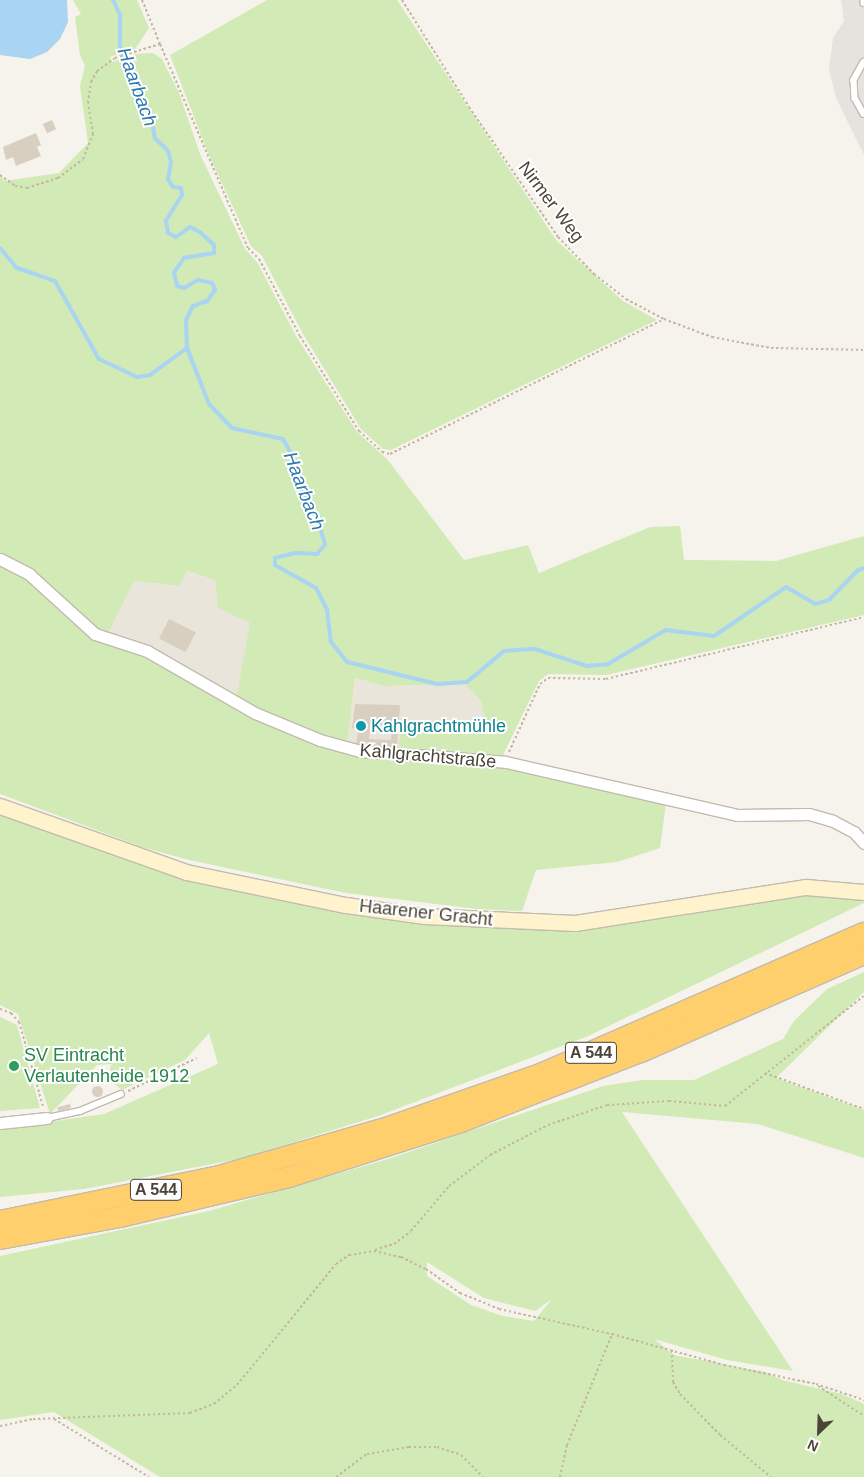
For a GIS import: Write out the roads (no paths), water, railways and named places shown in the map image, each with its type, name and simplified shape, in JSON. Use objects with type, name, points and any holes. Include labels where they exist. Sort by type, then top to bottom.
[{"type":"highway","name":"A 544","points":[[0,1221],[215,1177],[386,1128],[543,1073],[864,933]]},
{"type":"highway","name":"A 544","points":[[0,1239],[46,1232],[288,1177],[461,1122],[641,1052],[864,954]]},
{"type":"highway","points":[[0,1249],[46,1232]]},
{"type":"main road","name":"Haarener Gracht","points":[[0,806],[186,872],[346,905],[424,916],[575,923],[806,887],[864,892]]},
{"type":"street","name":"Kahlgrachtstraße","points":[[0,559],[29,574],[95,634],[147,651],[256,713],[320,740],[360,752],[506,762],[737,815],[809,814],[833,821],[854,832],[864,843]]},
{"type":"street","points":[[0,1123],[47,1118]]},
{"type":"lane","points":[[864,62],[854,80],[855,98],[864,114]]},
{"type":"lane","points":[[47,1118],[80,1111],[121,1094]]},
{"type":"water","points":[[0,0],[67,0],[68,22],[60,39],[47,52],[30,59],[0,55]]},
{"type":"waterway","name":"Haarbach","points":[[113,0],[120,15],[120,46],[130,75],[151,116],[155,138],[168,151],[171,162],[168,179],[173,187],[181,188],[182,195],[166,221],[168,233],[176,237],[190,227],[200,232],[214,245],[214,253],[184,258],[174,273],[177,286],[184,288],[198,280],[212,283],[215,290],[207,301],[193,306],[186,320],[187,348],[209,404],[232,428],[283,439],[292,455],[294,476],[317,518],[325,545],[317,554],[295,553],[275,558],[275,565],[316,588],[327,610],[331,642],[347,662],[437,684],[467,682],[504,651],[535,649],[587,666],[608,664],[666,630],[714,636],[786,587],[815,604],[829,600],[858,570],[864,568]]},
{"type":"waterway","points":[[0,248],[17,268],[55,281],[99,359],[137,377],[150,375],[187,348]]},
{"type":"place","name":"Kahlgrachtmühle","points":[[361,726]]},
{"type":"place","name":"SV Eintracht Verlautenheide 1912","points":[[14,1066]]}]
